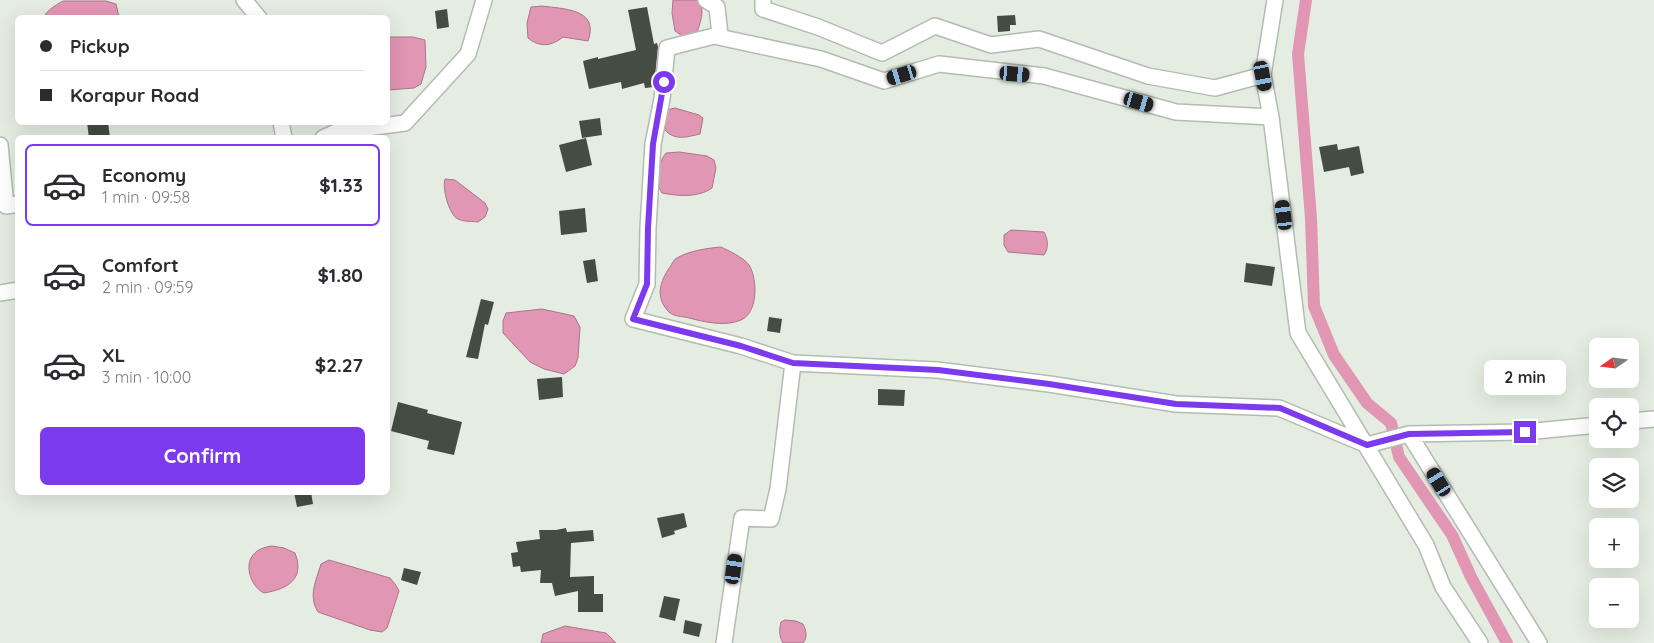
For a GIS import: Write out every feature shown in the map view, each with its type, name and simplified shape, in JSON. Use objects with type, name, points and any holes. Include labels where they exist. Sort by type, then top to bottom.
[{"type":"street","points":[[244,0],[256,15]]},
{"type":"street","points":[[390,125],[405,123],[468,54],[484,0]]},
{"type":"street","points":[[706,0],[717,7],[720,35],[667,48],[662,99],[653,144],[647,284],[633,319],[741,346],[793,363],[938,370],[1049,384],[1176,404],[1280,408],[1367,445],[1406,435],[1525,432],[1589,426]]},
{"type":"street","points":[[763,0],[763,10],[818,27],[882,53],[935,26],[990,45],[1039,39],[1148,76],[1215,88],[1263,76]]},
{"type":"street","points":[[1275,0],[1263,76],[1271,117],[1298,333],[1426,544],[1443,587],[1480,643]]},
{"type":"street","points":[[714,36],[821,59],[884,81],[939,64],[1044,76],[1176,112],[1271,117]]},
{"type":"street","points":[[330,135],[336,132],[390,125]]},
{"type":"street","points":[[0,145],[6,206],[15,204]]},
{"type":"street","points":[[0,293],[15,290]]},
{"type":"street","points":[[724,643],[742,518],[772,519],[778,489],[793,363]]},
{"type":"street","points":[[1639,420],[1654,419]]},
{"type":"street","points":[[1406,435],[1539,643]]},
{"type":"shaded area","points":[[673,0],[698,0],[702,12],[696,35],[685,36],[675,31],[672,13]]},
{"type":"shaded area","points":[[63,1],[106,1],[116,4],[119,15],[45,15]]},
{"type":"shaded area","points":[[542,6],[569,10],[584,16],[589,22],[588,41],[563,37],[546,45],[528,38],[527,23],[531,7]]},
{"type":"shaded area","points":[[390,37],[413,37],[425,40],[426,67],[421,84],[414,88],[390,90]]},
{"type":"shaded area","points":[[675,108],[703,118],[700,134],[677,137],[665,130],[666,110]]},
{"type":"shaded area","points":[[679,152],[707,156],[714,160],[716,168],[712,188],[694,195],[662,193],[657,178],[660,162],[666,153]]},
{"type":"shaded area","points":[[445,179],[455,180],[485,203],[488,209],[485,217],[478,222],[463,221],[455,217],[447,201],[444,188]]},
{"type":"shaded area","points":[[1011,230],[1044,232],[1047,249],[1044,255],[1008,252],[1004,245],[1004,235]]},
{"type":"shaded area","points":[[721,247],[743,259],[752,271],[755,295],[751,310],[747,316],[735,322],[715,323],[670,313],[661,300],[660,289],[674,260],[692,252]]},
{"type":"shaded area","points":[[542,309],[574,316],[580,327],[578,358],[575,366],[564,374],[544,369],[530,362],[503,333],[503,321],[506,313]]},
{"type":"shaded area","points":[[272,546],[284,548],[295,553],[298,570],[296,576],[287,585],[264,593],[253,583],[249,563],[257,551]]},
{"type":"shaded area","points":[[329,560],[390,578],[395,584],[399,591],[387,628],[382,632],[370,630],[318,612],[313,594],[315,582],[321,564]]},
{"type":"shaded area","points":[[785,620],[803,624],[806,638],[803,643],[783,643],[780,628],[781,622]]},
{"type":"shaded area","points":[[565,626],[606,633],[616,643],[541,643],[543,634]]},
{"type":"building","points":[[647,7],[654,44],[657,43],[658,47],[654,87],[645,88],[644,83],[622,89],[621,82],[589,89],[583,61],[636,50],[628,10]]},
{"type":"building","points":[[447,9],[449,27],[437,29],[435,11]]},
{"type":"building","points":[[1015,15],[1016,25],[1010,25],[1010,31],[998,32],[997,16]]},
{"type":"building","points":[[600,118],[602,135],[582,138],[579,121]]},
{"type":"building","points":[[87,125],[108,125],[110,135],[89,135]]},
{"type":"building","points":[[586,138],[592,165],[566,172],[559,145]]},
{"type":"building","points":[[1337,144],[1338,150],[1359,146],[1364,173],[1351,176],[1349,167],[1324,172],[1319,147]]},
{"type":"building","points":[[585,208],[587,232],[561,235],[559,211]]},
{"type":"building","points":[[595,259],[598,281],[587,283],[583,261]]},
{"type":"building","points":[[1246,263],[1275,267],[1272,286],[1244,282]]},
{"type":"building","points":[[481,299],[494,302],[488,325],[485,324],[478,359],[466,357]]},
{"type":"building","points":[[769,317],[782,319],[780,333],[767,331]]},
{"type":"building","points":[[562,377],[563,397],[539,400],[537,379]]},
{"type":"building","points":[[878,389],[905,390],[904,406],[878,405]]},
{"type":"building","points":[[398,402],[428,410],[427,413],[462,422],[454,455],[427,449],[429,441],[391,431]]},
{"type":"building","points":[[295,495],[312,495],[313,504],[297,507]]},
{"type":"building","points":[[684,513],[687,527],[674,531],[675,534],[662,538],[657,518]]},
{"type":"building","points":[[566,528],[567,532],[593,530],[594,541],[571,543],[570,577],[594,576],[594,594],[603,594],[603,612],[578,612],[578,591],[555,596],[552,583],[540,583],[541,570],[521,572],[520,566],[513,567],[511,553],[518,552],[516,542],[540,539],[539,530]]},
{"type":"building","points":[[404,568],[421,572],[417,585],[401,580]]},
{"type":"building","points":[[664,596],[680,599],[675,621],[659,617]]},
{"type":"building","points":[[685,620],[702,624],[699,637],[683,633]]},
{"type":"waterway","points":[[1306,0],[1298,54],[1311,218],[1314,306],[1334,355],[1367,403],[1391,423],[1399,457],[1452,535],[1471,577],[1507,643]]},
{"type":"route","points":[[664,82],[653,144],[647,284],[633,319],[741,346],[793,363],[938,370],[1049,384],[1176,404],[1280,408],[1367,445],[1409,434],[1525,432]]}]
